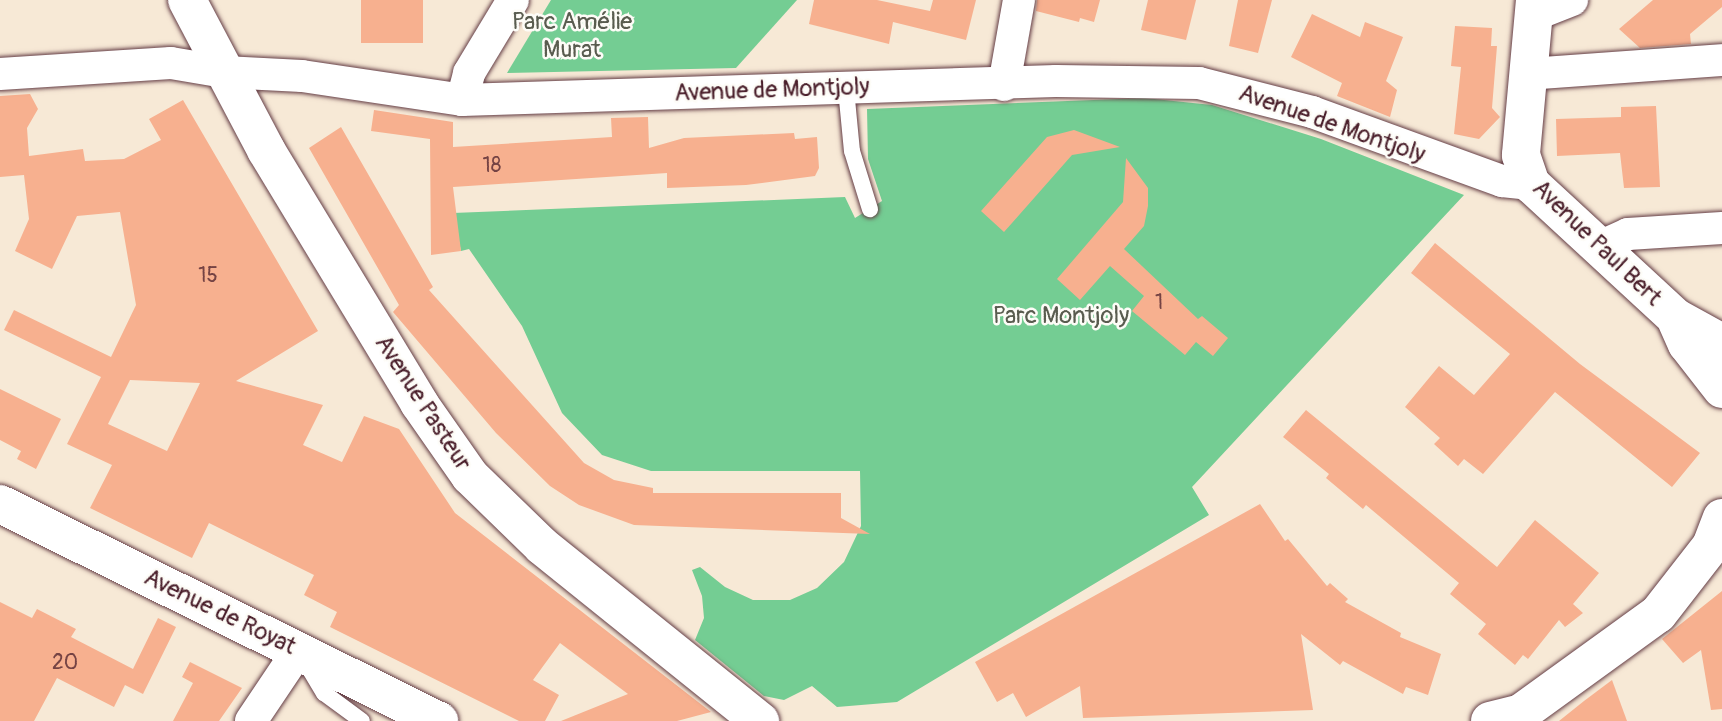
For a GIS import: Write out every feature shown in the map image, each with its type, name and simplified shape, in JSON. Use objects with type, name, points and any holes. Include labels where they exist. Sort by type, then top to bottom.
[{"type":"street","name":"Avenue Pasteur","points":[[187,0],[224,72],[419,403],[470,476],[542,546],[760,721]]},
{"type":"street","points":[[462,100],[469,73],[513,0]]},
{"type":"street","points":[[1004,85],[1019,0]]},
{"type":"street","points":[[1535,8],[1572,0]]},
{"type":"street","name":"Avenue Paul Bert","points":[[1535,8],[1521,155],[1531,184],[1675,317],[1722,343]]},
{"type":"street","points":[[1528,74],[1722,60]]},
{"type":"street","name":"Avenue de Montjoly","points":[[0,74],[171,64],[224,72],[302,76],[462,100],[1150,81],[1223,87],[1312,112],[1462,169],[1502,181],[1531,184]]},
{"type":"street","points":[[1599,247],[1628,234],[1722,228]]},
{"type":"street","name":"Avenue Paul Bert","points":[[1675,317],[1687,344],[1722,389]]},
{"type":"street","name":"Avenue de Royat","points":[[0,504],[439,721]]},
{"type":"street","points":[[1490,721],[1521,713],[1658,614],[1711,546],[1722,518]]},
{"type":"street","points":[[251,721],[298,651]]},
{"type":"lane","points":[[846,89],[852,151],[870,209]]},
{"type":"lane","points":[[298,651],[324,694],[362,721]]},
{"type":"green space","name":"Parc Amélie Murat","points":[[551,0],[797,0],[736,68],[507,73]]},
{"type":"green space","name":"Parc Montjoly","points":[[1145,98],[1212,105],[1321,139],[1464,195],[1192,487],[1209,515],[897,702],[837,707],[812,686],[784,700],[764,696],[695,640],[704,618],[702,596],[692,570],[700,567],[725,587],[753,600],[790,600],[817,588],[844,562],[861,526],[860,471],[651,471],[602,455],[562,413],[522,326],[469,249],[461,251],[453,213],[845,197],[855,218],[882,201],[868,159],[867,109]]},
{"type":"building","points":[[361,0],[423,0],[423,43],[361,43]]},
{"type":"building","points":[[814,0],[877,0],[930,11],[933,0],[976,0],[966,40],[893,22],[889,44],[809,24]]},
{"type":"building","points":[[1037,0],[1100,0],[1094,22],[1080,18],[1079,22],[1036,11]]},
{"type":"building","points":[[1148,0],[1196,0],[1186,40],[1141,30]]},
{"type":"building","points":[[1238,0],[1272,0],[1258,53],[1229,46]]},
{"type":"building","points":[[1653,0],[1722,0],[1722,7],[1690,34],[1691,44],[1640,48],[1619,29]]},
{"type":"building","points":[[1312,14],[1360,37],[1365,22],[1403,37],[1386,81],[1397,90],[1390,117],[1337,96],[1342,83],[1291,57]]},
{"type":"building","points":[[1455,26],[1492,28],[1491,46],[1497,46],[1492,108],[1500,117],[1479,139],[1454,134],[1461,67],[1451,66]]},
{"type":"building","points":[[30,94],[38,109],[27,128],[29,156],[83,149],[85,161],[124,159],[161,140],[149,119],[183,100],[318,331],[236,381],[323,405],[303,445],[342,462],[364,416],[399,429],[455,513],[711,712],[677,721],[561,721],[628,694],[560,643],[533,680],[559,695],[545,721],[519,721],[330,627],[337,612],[304,595],[314,575],[209,523],[192,558],[90,508],[112,465],[67,444],[101,377],[4,330],[14,310],[111,357],[136,305],[120,212],[77,216],[52,269],[15,251],[29,219],[24,175],[0,177],[0,96]],"holes":[[[130,380],[200,383],[167,451],[108,424]]]},
{"type":"building","points":[[1656,106],[1660,187],[1624,188],[1620,153],[1557,156],[1556,119],[1621,117],[1621,107]]},
{"type":"building","points":[[374,110],[453,122],[453,147],[612,137],[611,118],[648,117],[649,148],[684,138],[794,133],[795,139],[817,137],[819,168],[815,176],[746,185],[667,188],[667,173],[453,187],[461,251],[431,255],[430,139],[371,131]]},
{"type":"building","points":[[341,127],[433,287],[429,290],[584,463],[614,480],[653,488],[653,493],[841,493],[841,518],[870,534],[634,525],[579,505],[550,486],[496,433],[393,312],[399,305],[309,148]]},
{"type":"building","points":[[1074,130],[1120,147],[1072,155],[1004,232],[981,211],[1047,137]]},
{"type":"building","points":[[1126,158],[1148,188],[1148,206],[1144,226],[1124,249],[1198,319],[1202,316],[1228,338],[1213,356],[1196,342],[1185,355],[1132,311],[1144,296],[1110,266],[1080,300],[1057,279],[1123,202]]},
{"type":"building","points":[[1435,243],[1580,364],[1700,453],[1672,487],[1555,392],[1483,474],[1464,459],[1458,466],[1434,444],[1440,438],[1405,407],[1439,366],[1474,395],[1510,354],[1411,273]]},
{"type":"building","points":[[0,389],[61,419],[36,469],[17,459],[21,451],[0,440]]},
{"type":"building","points":[[1306,410],[1497,567],[1535,520],[1599,573],[1573,604],[1583,613],[1565,627],[1559,620],[1528,659],[1523,655],[1515,665],[1478,634],[1486,624],[1450,594],[1459,583],[1366,505],[1363,509],[1326,478],[1329,474],[1283,437]]},
{"type":"building","points":[[1260,504],[1285,541],[1288,539],[1327,586],[1330,583],[1348,599],[1345,602],[1401,633],[1400,637],[1441,654],[1428,695],[1406,687],[1403,694],[1343,661],[1340,665],[1301,634],[1313,710],[1083,718],[1080,686],[1026,717],[1013,693],[997,702],[975,662]]},
{"type":"building","points":[[1722,591],[1722,709],[1711,710],[1701,650],[1683,663],[1662,639]]},
{"type":"building","points":[[0,602],[32,618],[37,609],[76,629],[71,637],[133,669],[158,618],[176,627],[143,694],[125,685],[114,707],[57,678],[34,721],[0,721]]},
{"type":"building","points":[[190,662],[242,688],[219,721],[173,721],[193,683],[182,677]]},
{"type":"building","points":[[1612,680],[1627,721],[1559,721],[1584,701]]}]
